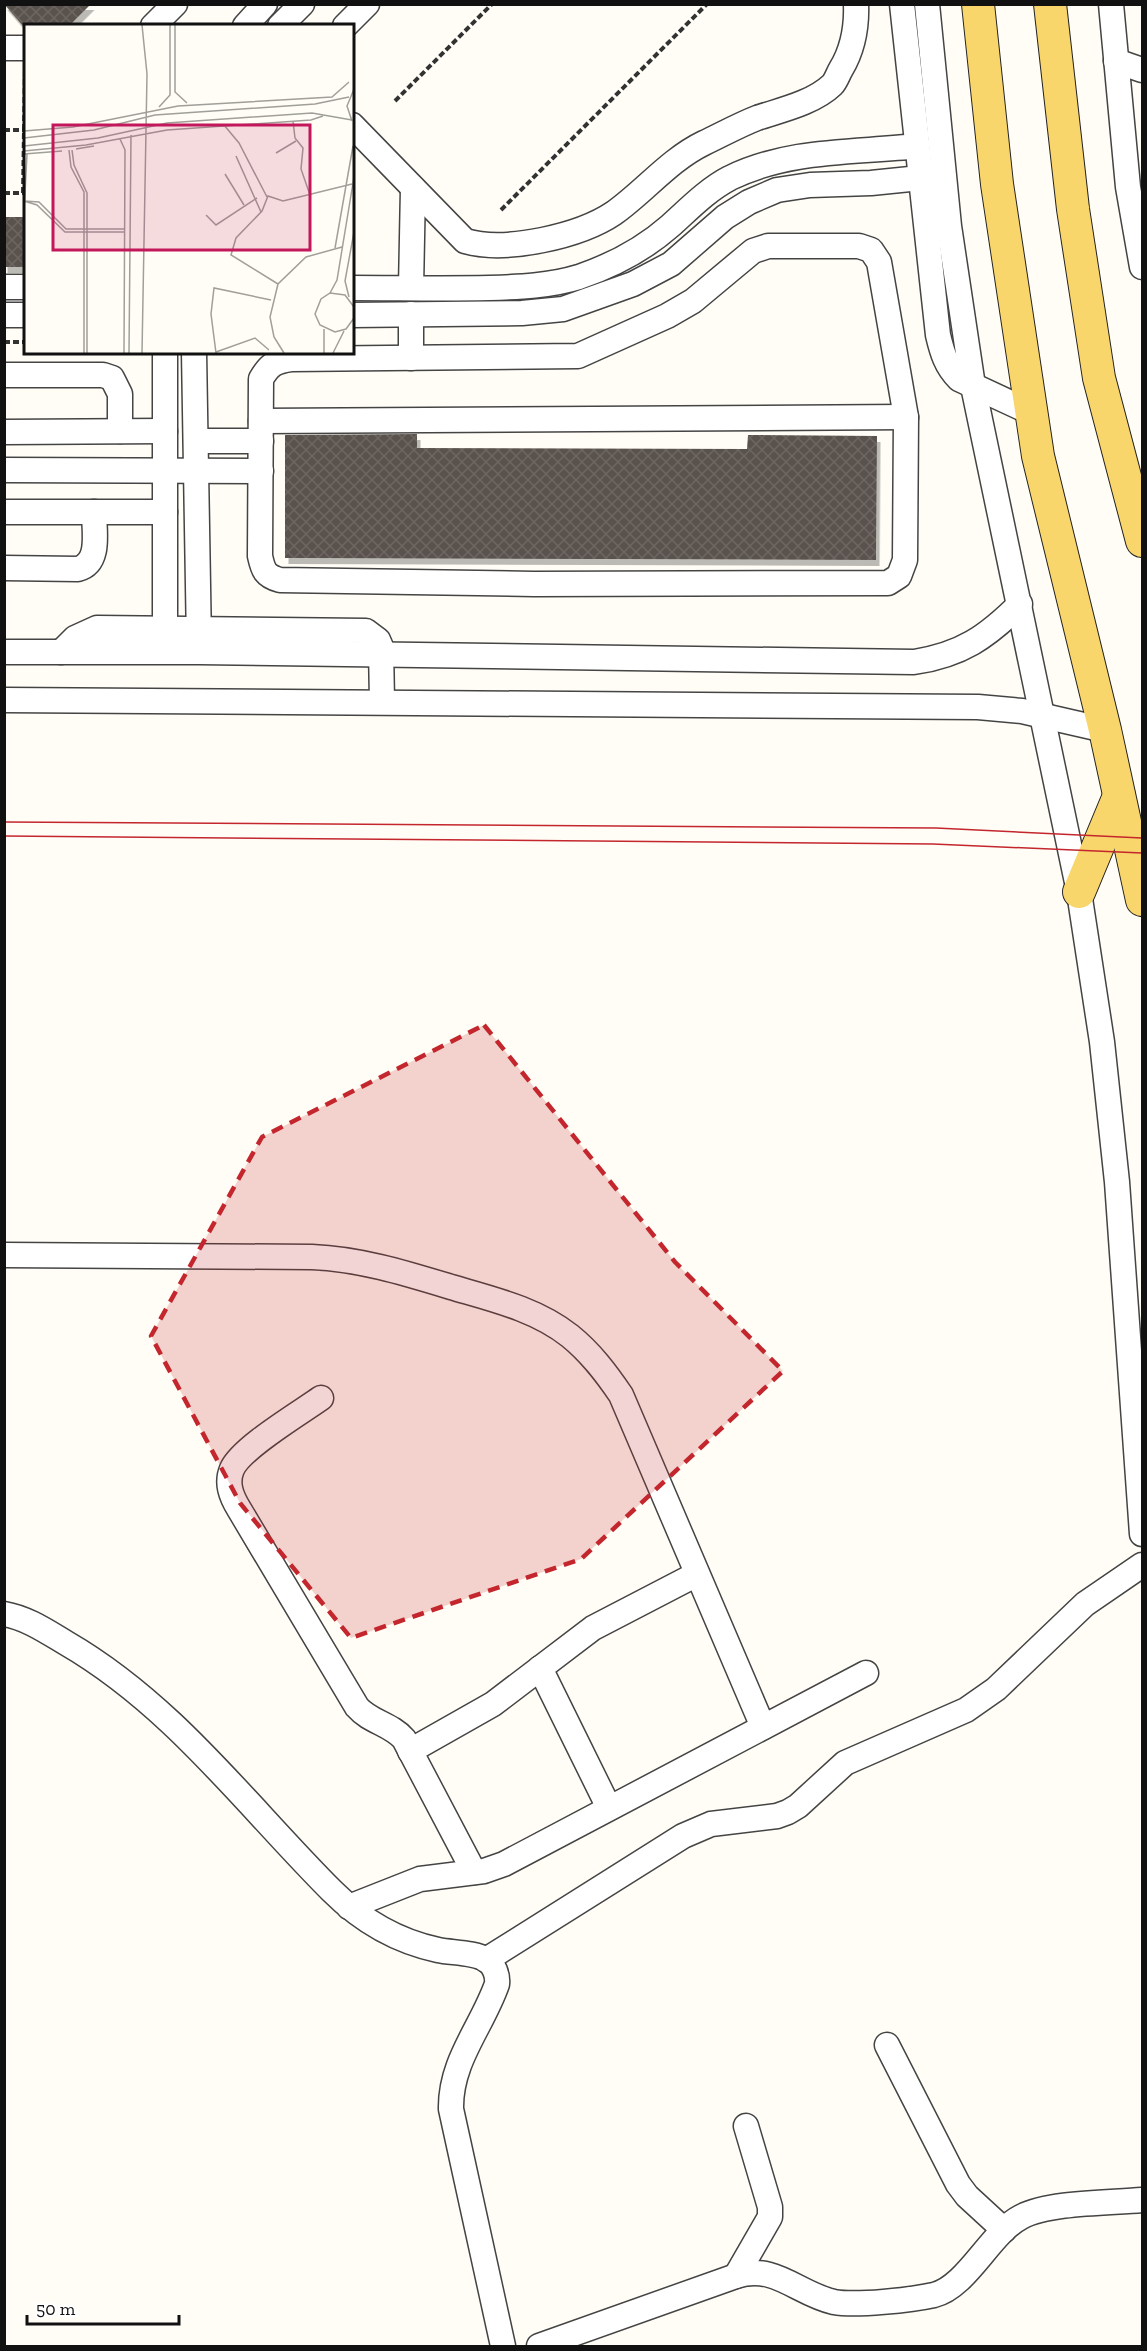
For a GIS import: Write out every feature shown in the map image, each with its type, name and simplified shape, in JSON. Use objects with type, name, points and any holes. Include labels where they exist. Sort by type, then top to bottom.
[{"type":"main road","points":[[978,4],[997,184],[1038,456],[1105,730],[1143,900]]},
{"type":"main road","points":[[1050,4],[1073,209],[1099,378],[1143,541]]},
{"type":"main road","points":[[1079,892],[1119,796]]},
{"type":"street","points":[[155,24],[175,4]]},
{"type":"street","points":[[247,24],[265,4]]},
{"type":"street","points":[[282,24],[302,4]]},
{"type":"street","points":[[347,24],[367,4]]},
{"type":"street","points":[[354,127],[465,241],[487,245],[532,242],[557,237],[593,225],[614,213],[674,162],[701,145],[754,120],[810,99],[832,85],[851,52],[857,21],[856,4]]},
{"type":"street","points":[[902,4],[920,178],[942,353],[950,370],[959,379],[1030,412]]},
{"type":"street","points":[[927,4],[949,226],[973,386],[1079,892],[1102,1042],[1118,1182],[1143,1534]]},
{"type":"street","points":[[1111,4],[1128,187],[1143,267]]},
{"type":"street","points":[[4,48],[24,48]]},
{"type":"street","points":[[1116,61],[1143,70]]},
{"type":"street","points":[[354,288],[537,285],[577,278],[614,264],[668,227],[696,201],[728,179],[747,171],[790,157],[821,152],[868,151],[917,146]]},
{"type":"street","points":[[747,171],[761,196]]},
{"type":"street","points":[[354,315],[522,313],[563,309],[633,284],[671,264],[725,217],[761,196],[777,190],[810,184],[871,183],[920,178]]},
{"type":"street","points":[[411,288],[413,188]]},
{"type":"street","points":[[768,246],[859,246],[871,250],[879,262],[906,417],[905,560],[898,576],[888,583],[534,584],[280,580],[269,577],[263,569],[260,556],[261,379],[276,361],[578,356],[667,316],[693,301],[753,251],[768,246]]},
{"type":"street","points":[[4,287],[24,287]]},
{"type":"street","points":[[411,314],[411,358]]},
{"type":"street","points":[[4,315],[24,315]]},
{"type":"street","points":[[165,354],[165,652]]},
{"type":"street","points":[[194,354],[199,640]]},
{"type":"street","points":[[4,375],[103,375],[112,378],[120,394],[120,431]]},
{"type":"street","points":[[196,441],[261,431],[906,417]]},
{"type":"street","points":[[4,432],[165,431]]},
{"type":"street","points":[[4,470],[261,471]]},
{"type":"street","points":[[4,512],[165,512]]},
{"type":"street","points":[[4,568],[78,569],[86,567],[92,560],[94,550],[94,512]]},
{"type":"street","points":[[61,652],[75,638],[97,628],[165,628],[199,640],[382,655],[914,662],[952,653],[970,645],[986,635],[1020,604]]},
{"type":"street","points":[[4,652],[165,652],[199,640]]},
{"type":"street","points":[[382,655],[382,702]]},
{"type":"street","points":[[4,700],[978,707],[1011,709],[1105,730]]},
{"type":"street","points":[[4,1255],[334,1258],[376,1265],[499,1301],[536,1315],[577,1342],[598,1363],[621,1395],[763,1727]]},
{"type":"street","points":[[321,1398],[243,1454],[231,1470],[230,1491],[353,1701],[367,1716],[397,1731],[404,1739],[474,1872]]},
{"type":"street","points":[[486,1960],[683,1836],[711,1824],[777,1816],[788,1812],[798,1806],[845,1763],[950,1718],[982,1700],[1010,1677],[1085,1604],[1143,1564]]},
{"type":"street","points":[[410,1752],[493,1704],[593,1628],[697,1574]]},
{"type":"street","points":[[4,1614],[22,1618],[77,1649],[153,1705],[188,1737],[349,1907],[376,1927],[421,1947],[486,1960],[495,1970],[497,1984],[456,2070],[451,2109],[503,2346]]},
{"type":"street","points":[[540,1668],[609,1808]]},
{"type":"street","points":[[349,1907],[420,1879],[474,1872],[504,1864],[866,1673]]},
{"type":"street","points":[[888,2045],[958,2184],[967,2196],[1004,2230]]},
{"type":"street","points":[[736,2276],[770,2217],[770,2207],[746,2126]]},
{"type":"street","points":[[539,2346],[752,2272],[770,2274],[826,2300],[848,2303],[935,2294],[953,2285],[1004,2230],[1021,2217],[1042,2210],[1143,2200]]},
{"type":"path","points":[[395,101],[492,4]]},
{"type":"path","points":[[501,210],[707,4]]},
{"type":"path","points":[[4,130],[24,130]]},
{"type":"path","points":[[4,193],[24,193]]},
{"type":"path","points":[[4,342],[24,342]]},
{"type":"highlighted area","points":[[484,1025],[675,1262],[783,1371],[581,1559],[351,1638],[240,1503],[151,1336],[262,1137]]},
{"type":"building","points":[[4,4],[91,4],[71,24],[24,24],[23,26]]},
{"type":"building","points":[[4,217],[24,217],[24,267],[4,267]]},
{"type":"building","points":[[417,434],[417,448],[747,449],[748,435],[877,436],[876,560],[285,558],[285,435]]},
{"type":"tram line","points":[[4,822],[936,828],[1142,838]]},
{"type":"tram line","points":[[4,836],[933,844],[1142,853]]}]
